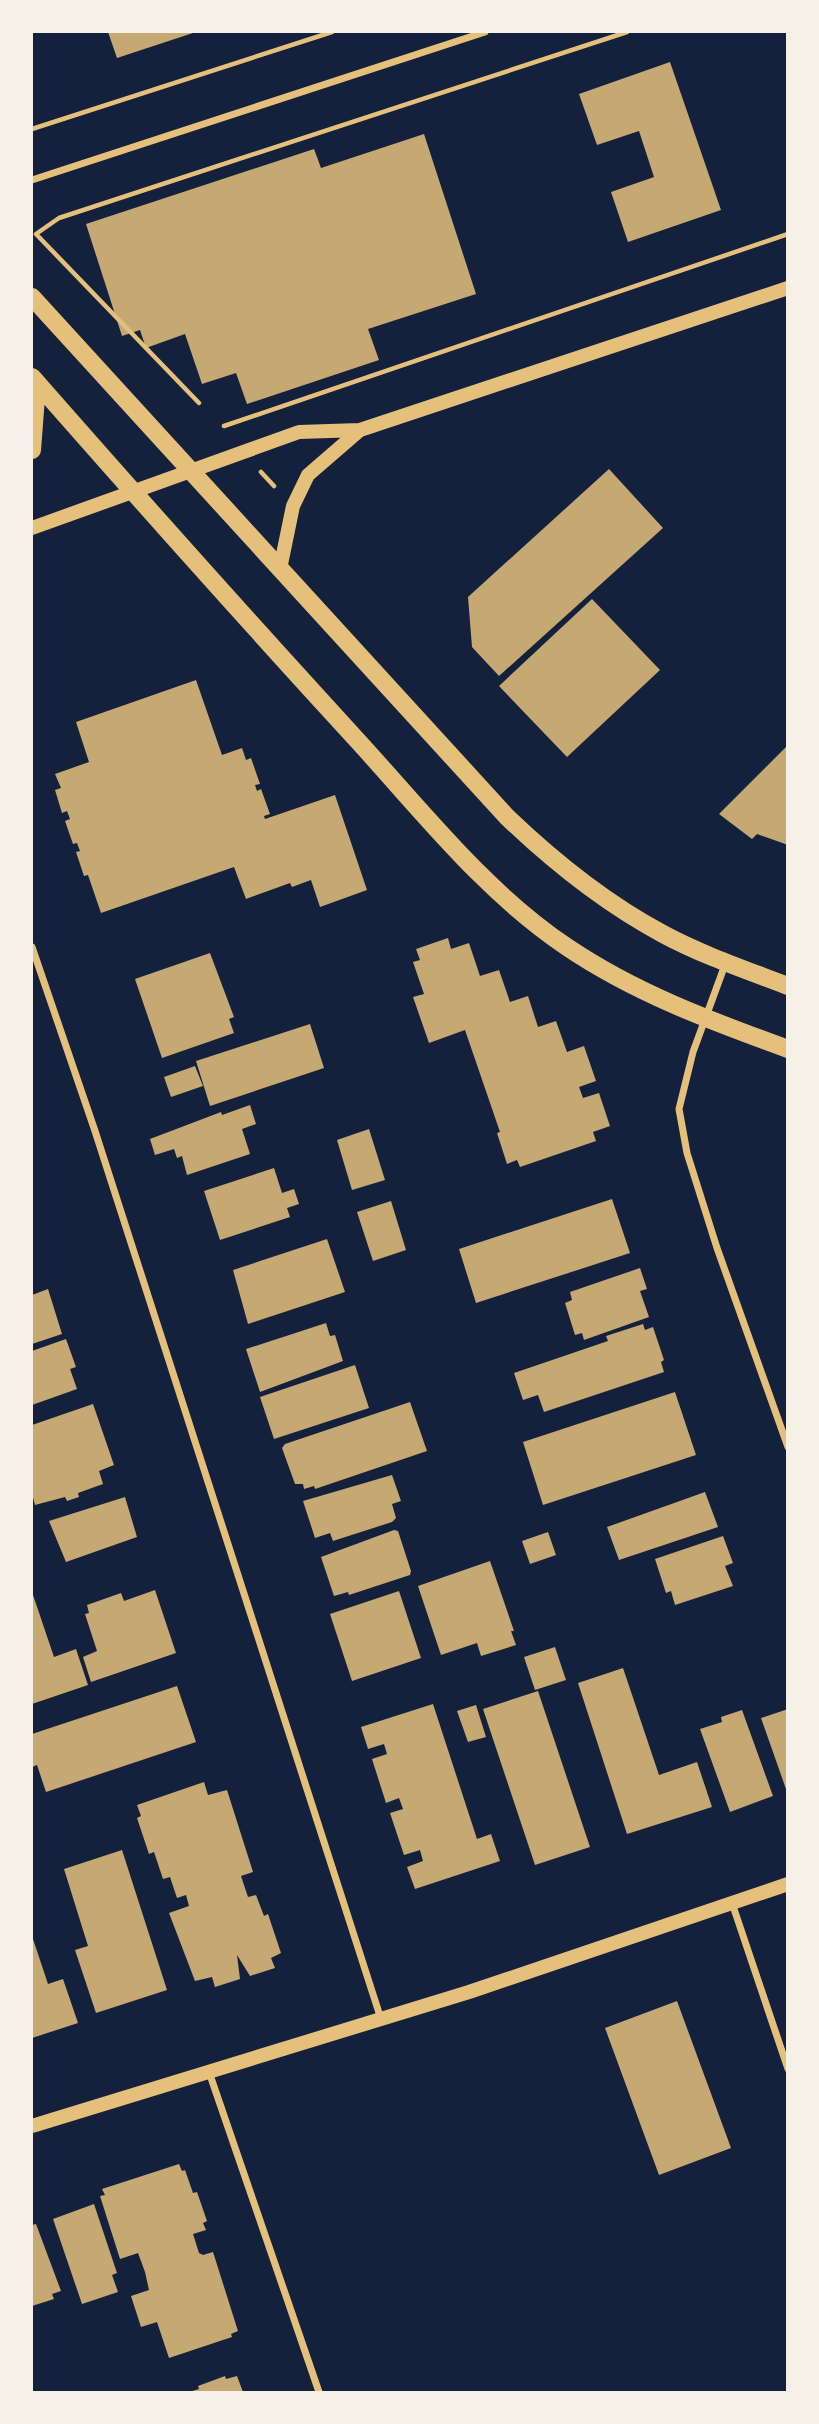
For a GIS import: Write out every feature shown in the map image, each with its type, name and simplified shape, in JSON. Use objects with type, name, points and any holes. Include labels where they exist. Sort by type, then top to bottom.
[{"type":"main road","points":[[32,528],[299,432],[360,430],[788,288]]},
{"type":"main road","points":[[32,297],[507,817],[537,845],[594,890],[663,934],[788,986]]},
{"type":"main road","points":[[32,450],[34,381]]},
{"type":"main road","points":[[34,381],[491,886],[567,947],[645,992],[704,1018],[788,1049]]},
{"type":"main road","points":[[280,569],[293,506],[307,475],[360,430]]},
{"type":"main road","points":[[32,2126],[381,2019],[788,1884]]},
{"type":"street","points":[[32,180],[485,32]]},
{"type":"street","points":[[32,947],[99,1144],[381,2019]]},
{"type":"street","points":[[726,962],[704,1018],[681,1090],[679,1109],[682,1130],[717,1248],[788,1447]]},
{"type":"street","points":[[732,1903],[788,2068]]},
{"type":"street","points":[[208,2070],[318,2392]]},
{"type":"path","points":[[32,129],[331,32]]},
{"type":"path","points":[[199,402],[36,234],[59,218],[627,32]]},
{"type":"path","points":[[224,426],[788,234]]},
{"type":"path","points":[[261,471],[281,493]]},
{"type":"building","points":[[108,32],[196,32],[117,58]]},
{"type":"building","points":[[670,62],[721,210],[628,242],[611,192],[654,177],[639,131],[597,145],[579,94]]},
{"type":"building","points":[[424,134],[476,294],[368,329],[379,360],[247,404],[236,373],[202,384],[185,334],[146,348],[140,330],[122,336],[86,224],[314,149],[321,168]]},
{"type":"building","points":[[609,469],[663,528],[499,676],[472,647],[468,597]]},
{"type":"building","points":[[592,599],[660,670],[567,757],[499,686]]},
{"type":"building","points":[[196,680],[222,755],[242,748],[246,760],[251,758],[260,784],[255,785],[257,791],[261,789],[270,814],[264,816],[265,819],[335,795],[367,890],[320,907],[311,880],[292,887],[290,883],[246,899],[234,867],[101,913],[88,875],[84,876],[76,852],[80,851],[77,843],[73,844],[65,821],[70,819],[67,811],[62,813],[55,790],[61,788],[55,774],[89,762],[76,722]]},
{"type":"building","points":[[788,745],[788,845],[757,834],[752,839],[719,814]]},
{"type":"building","points":[[448,938],[451,949],[469,943],[480,976],[499,970],[510,1002],[528,996],[538,1027],[556,1021],[567,1052],[584,1046],[596,1081],[579,1087],[583,1098],[599,1093],[610,1126],[593,1132],[596,1141],[520,1167],[517,1160],[507,1164],[497,1133],[500,1132],[465,1030],[429,1043],[413,997],[424,994],[413,962],[420,960],[416,949]]},
{"type":"building","points":[[210,953],[234,1017],[229,1019],[234,1033],[162,1058],[135,979]]},
{"type":"building","points":[[310,1024],[324,1068],[210,1106],[196,1061]]},
{"type":"building","points":[[195,1066],[203,1086],[171,1097],[164,1077]]},
{"type":"building","points":[[250,1105],[256,1124],[242,1129],[250,1154],[187,1175],[182,1156],[177,1158],[174,1149],[155,1155],[150,1139],[221,1112],[222,1115]]},
{"type":"building","points":[[369,1129],[385,1180],[352,1190],[337,1140]]},
{"type":"building","points":[[274,1168],[282,1193],[294,1189],[299,1204],[287,1208],[290,1217],[220,1240],[204,1191]]},
{"type":"building","points":[[612,1199],[630,1253],[476,1303],[459,1249]]},
{"type":"building","points":[[391,1201],[406,1250],[373,1261],[357,1212]]},
{"type":"building","points":[[327,1239],[345,1292],[248,1324],[233,1270]]},
{"type":"building","points":[[640,1268],[647,1289],[640,1291],[649,1317],[584,1340],[582,1333],[575,1335],[565,1303],[572,1300],[570,1292]]},
{"type":"building","points":[[48,1289],[62,1334],[32,1344],[32,1295]]},
{"type":"building","points":[[326,1323],[330,1336],[335,1335],[343,1361],[260,1392],[246,1349]]},
{"type":"building","points":[[643,1324],[645,1330],[653,1327],[664,1360],[661,1362],[664,1372],[544,1412],[538,1395],[523,1400],[514,1373],[608,1341],[606,1336]]},
{"type":"building","points":[[66,1339],[76,1367],[70,1369],[77,1389],[32,1405],[32,1351]]},
{"type":"building","points":[[355,1365],[369,1408],[274,1439],[260,1397]]},
{"type":"building","points":[[675,1392],[696,1455],[543,1505],[523,1442]]},
{"type":"building","points":[[410,1402],[427,1451],[315,1489],[314,1486],[304,1489],[303,1484],[295,1484],[282,1448],[285,1444]]},
{"type":"building","points":[[93,1404],[114,1465],[99,1471],[103,1484],[78,1493],[79,1497],[67,1501],[65,1497],[35,1505],[32,1494],[32,1425]]},
{"type":"building","points":[[392,1475],[401,1501],[392,1504],[396,1518],[392,1522],[333,1541],[330,1533],[315,1538],[303,1501]]},
{"type":"building","points":[[705,1492],[718,1527],[619,1560],[607,1527]]},
{"type":"building","points":[[125,1497],[137,1537],[66,1562],[49,1521]]},
{"type":"building","points":[[394,1530],[398,1531],[410,1575],[349,1595],[348,1592],[334,1596],[321,1557]]},
{"type":"building","points":[[548,1532],[556,1555],[530,1564],[522,1541]]},
{"type":"building","points":[[723,1536],[733,1563],[725,1566],[733,1586],[675,1605],[671,1591],[666,1593],[655,1559]]},
{"type":"building","points":[[490,1561],[514,1631],[511,1631],[516,1645],[481,1656],[477,1643],[441,1655],[418,1586]]},
{"type":"building","points":[[155,1590],[176,1653],[91,1682],[83,1657],[97,1651],[85,1614],[89,1613],[87,1605],[121,1593],[124,1601]]},
{"type":"building","points":[[399,1591],[421,1658],[352,1681],[330,1614]]},
{"type":"building","points":[[32,1592],[54,1657],[76,1649],[88,1685],[32,1704]]},
{"type":"building","points":[[555,1647],[566,1680],[535,1690],[524,1657]]},
{"type":"building","points":[[623,1668],[659,1775],[697,1762],[712,1807],[627,1834],[578,1683]]},
{"type":"building","points":[[177,1686],[196,1742],[46,1792],[37,1765],[32,1767],[32,1734]]},
{"type":"building","points":[[538,1691],[590,1847],[535,1865],[483,1709]]},
{"type":"building","points":[[433,1704],[477,1839],[491,1834],[500,1861],[415,1889],[407,1867],[423,1861],[420,1850],[404,1855],[390,1813],[403,1809],[399,1798],[386,1803],[372,1759],[387,1754],[384,1744],[368,1749],[361,1727]]},
{"type":"building","points":[[476,1705],[486,1737],[468,1742],[457,1711]]},
{"type":"building","points":[[788,1709],[788,1792],[787,1792],[761,1718]]},
{"type":"building","points":[[742,1710],[773,1796],[730,1812],[700,1729],[722,1722],[721,1717]]},
{"type":"building","points":[[204,1782],[208,1795],[227,1790],[253,1872],[241,1876],[248,1897],[256,1895],[264,1916],[268,1914],[281,1953],[271,1958],[275,1968],[250,1976],[237,1955],[240,1979],[215,1987],[212,1977],[195,1981],[169,1913],[189,1906],[186,1895],[177,1898],[170,1877],[163,1879],[154,1852],[149,1854],[137,1818],[141,1816],[137,1805]]},
{"type":"building","points":[[122,1850],[167,1990],[96,2013],[75,1950],[88,1946],[64,1869]]},
{"type":"building","points":[[32,1936],[48,1984],[63,1979],[78,2023],[32,2038]]},
{"type":"building","points":[[677,2001],[731,2148],[659,2175],[605,2028]]},
{"type":"building","points":[[179,2164],[182,2171],[185,2170],[193,2193],[197,2192],[207,2221],[203,2223],[206,2230],[193,2234],[199,2253],[203,2255],[213,2252],[238,2331],[231,2334],[232,2337],[169,2358],[157,2322],[141,2327],[131,2296],[149,2290],[145,2272],[138,2253],[120,2259],[100,2196],[105,2195],[102,2189]]},
{"type":"building","points":[[94,2204],[117,2273],[112,2275],[118,2292],[82,2304],[53,2219]]},
{"type":"building","points":[[36,2224],[61,2291],[52,2294],[54,2299],[32,2306],[32,2225]]},
{"type":"building","points":[[225,2376],[226,2379],[237,2376],[243,2392],[189,2392],[199,2389],[198,2386]]}]
